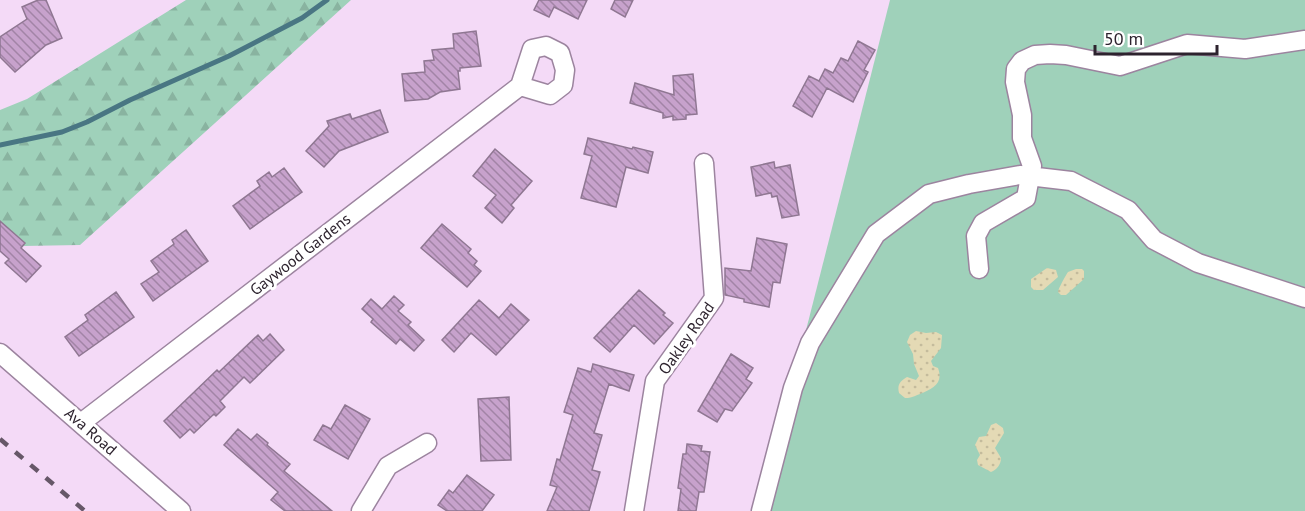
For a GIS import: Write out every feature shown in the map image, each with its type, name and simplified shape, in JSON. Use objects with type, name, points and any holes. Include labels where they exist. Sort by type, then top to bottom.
[{"type":"street","points":[[979,269],[975,236],[983,223],[1026,198],[1032,166],[1022,138],[1022,115],[1015,82],[1016,69],[1022,61],[1035,55],[1050,54],[1120,66],[1186,44],[1245,49],[1305,40]]},
{"type":"street","name":"Gaywood Gardens","points":[[81,423],[519,86]]},
{"type":"street","name":"Oakley Road","points":[[634,511],[655,381],[714,298],[704,163]]},
{"type":"street","points":[[761,511],[793,388],[810,343],[876,234],[929,194],[1020,175],[1071,181],[1128,210],[1154,240],[1198,263],[1305,298]]},
{"type":"street","name":"Ava Road","points":[[0,352],[181,511]]},
{"type":"street","points":[[361,511],[388,466],[427,443]]},
{"type":"green space","points":[[186,0],[351,0],[80,245],[23,246],[0,222],[0,110],[27,99]]},
{"type":"green space","points":[[890,0],[1305,0],[1305,511],[760,511]]},
{"type":"sand","points":[[1047,268],[1056,270],[1058,277],[1043,290],[1034,290],[1031,287],[1031,279]]},
{"type":"sand","points":[[1076,269],[1084,271],[1084,279],[1066,295],[1061,295],[1058,290],[1068,272]]},
{"type":"sand","points":[[916,331],[936,332],[942,335],[941,348],[931,361],[933,366],[938,368],[939,378],[936,385],[929,390],[905,398],[899,393],[900,384],[907,377],[916,380],[919,376],[907,342],[910,335]]},
{"type":"sand","points":[[996,423],[1003,428],[1004,433],[995,448],[1001,458],[1000,462],[991,472],[978,465],[977,460],[980,455],[975,445],[979,437],[986,436],[991,425]]},
{"type":"building","points":[[38,0],[46,0],[62,38],[46,45],[15,72],[0,57],[0,37],[27,19],[22,7]]},
{"type":"building","points":[[539,0],[587,0],[578,19],[554,7],[549,17],[534,10]]},
{"type":"building","points":[[615,0],[633,0],[625,17],[611,9]]},
{"type":"building","points":[[476,31],[481,66],[460,68],[458,71],[460,89],[440,92],[428,99],[405,101],[402,74],[425,72],[424,61],[434,60],[432,50],[454,48],[453,34]]},
{"type":"building","points":[[858,41],[875,50],[864,70],[868,72],[853,102],[827,88],[812,117],[793,106],[809,76],[819,81],[825,69],[833,73],[841,58],[848,61]]},
{"type":"building","points":[[693,74],[697,114],[686,115],[686,119],[673,120],[673,116],[663,118],[663,113],[630,103],[635,83],[674,95],[673,76]]},
{"type":"building","points":[[380,110],[388,132],[339,151],[324,167],[306,151],[329,126],[327,121],[350,114],[352,119]]},
{"type":"building","points":[[588,138],[653,152],[648,173],[626,167],[616,207],[581,198],[592,156],[584,154]]},
{"type":"building","points":[[495,149],[532,181],[511,205],[514,208],[502,223],[485,208],[496,195],[473,176]]},
{"type":"building","points":[[774,162],[775,168],[790,165],[799,215],[782,218],[777,196],[772,197],[771,193],[756,196],[751,167]]},
{"type":"building","points":[[284,168],[302,192],[250,229],[233,206],[260,186],[257,181],[269,172],[272,177]]},
{"type":"building","points":[[0,221],[25,243],[21,248],[41,266],[26,282],[5,263],[9,259],[0,251]]},
{"type":"building","points":[[442,224],[471,249],[468,253],[477,261],[474,265],[481,271],[467,287],[421,248]]},
{"type":"building","points":[[186,230],[208,261],[153,301],[141,284],[159,272],[151,261],[174,244],[172,240]]},
{"type":"building","points":[[757,238],[787,244],[780,283],[773,282],[769,307],[725,295],[725,268],[751,271]]},
{"type":"building","points":[[639,290],[673,323],[654,344],[634,325],[610,352],[594,338]]},
{"type":"building","points":[[116,292],[134,317],[79,356],[65,337],[88,320],[85,315]]},
{"type":"building","points":[[394,296],[404,305],[398,311],[411,322],[408,325],[424,340],[414,351],[400,339],[396,344],[371,322],[373,319],[362,309],[371,299],[382,309]]},
{"type":"building","points":[[479,300],[499,318],[511,304],[529,320],[496,355],[471,333],[454,352],[442,340]]},
{"type":"building","points":[[270,334],[284,350],[250,383],[244,377],[220,401],[225,407],[216,416],[214,414],[194,433],[190,429],[180,438],[164,421],[217,370],[219,372],[258,335],[263,341]]},
{"type":"building","points":[[731,354],[753,368],[746,379],[752,383],[732,411],[725,409],[717,422],[698,411]]},
{"type":"building","points":[[593,364],[634,375],[629,391],[609,384],[594,433],[602,435],[592,470],[600,472],[589,511],[547,511],[557,487],[550,485],[557,459],[560,460],[573,415],[564,412],[578,368],[591,372]]},
{"type":"building","points":[[509,397],[511,460],[481,461],[478,399]]},
{"type":"building","points":[[345,405],[370,419],[348,459],[314,440],[323,425],[331,429]]},
{"type":"building","points":[[238,429],[251,440],[257,434],[268,443],[267,445],[290,464],[284,471],[332,511],[285,511],[271,500],[278,492],[224,445]]},
{"type":"building","points":[[687,444],[702,446],[701,451],[710,452],[704,492],[699,492],[696,511],[678,511],[681,489],[678,488],[683,454],[686,454]]},
{"type":"building","points":[[467,475],[494,495],[482,511],[447,511],[438,505],[449,490],[453,493]]},
{"type":"waterway","points":[[0,145],[62,132],[87,122],[130,100],[229,56],[302,18],[327,0]]},
{"type":"railway","points":[[0,439],[85,511]]}]
